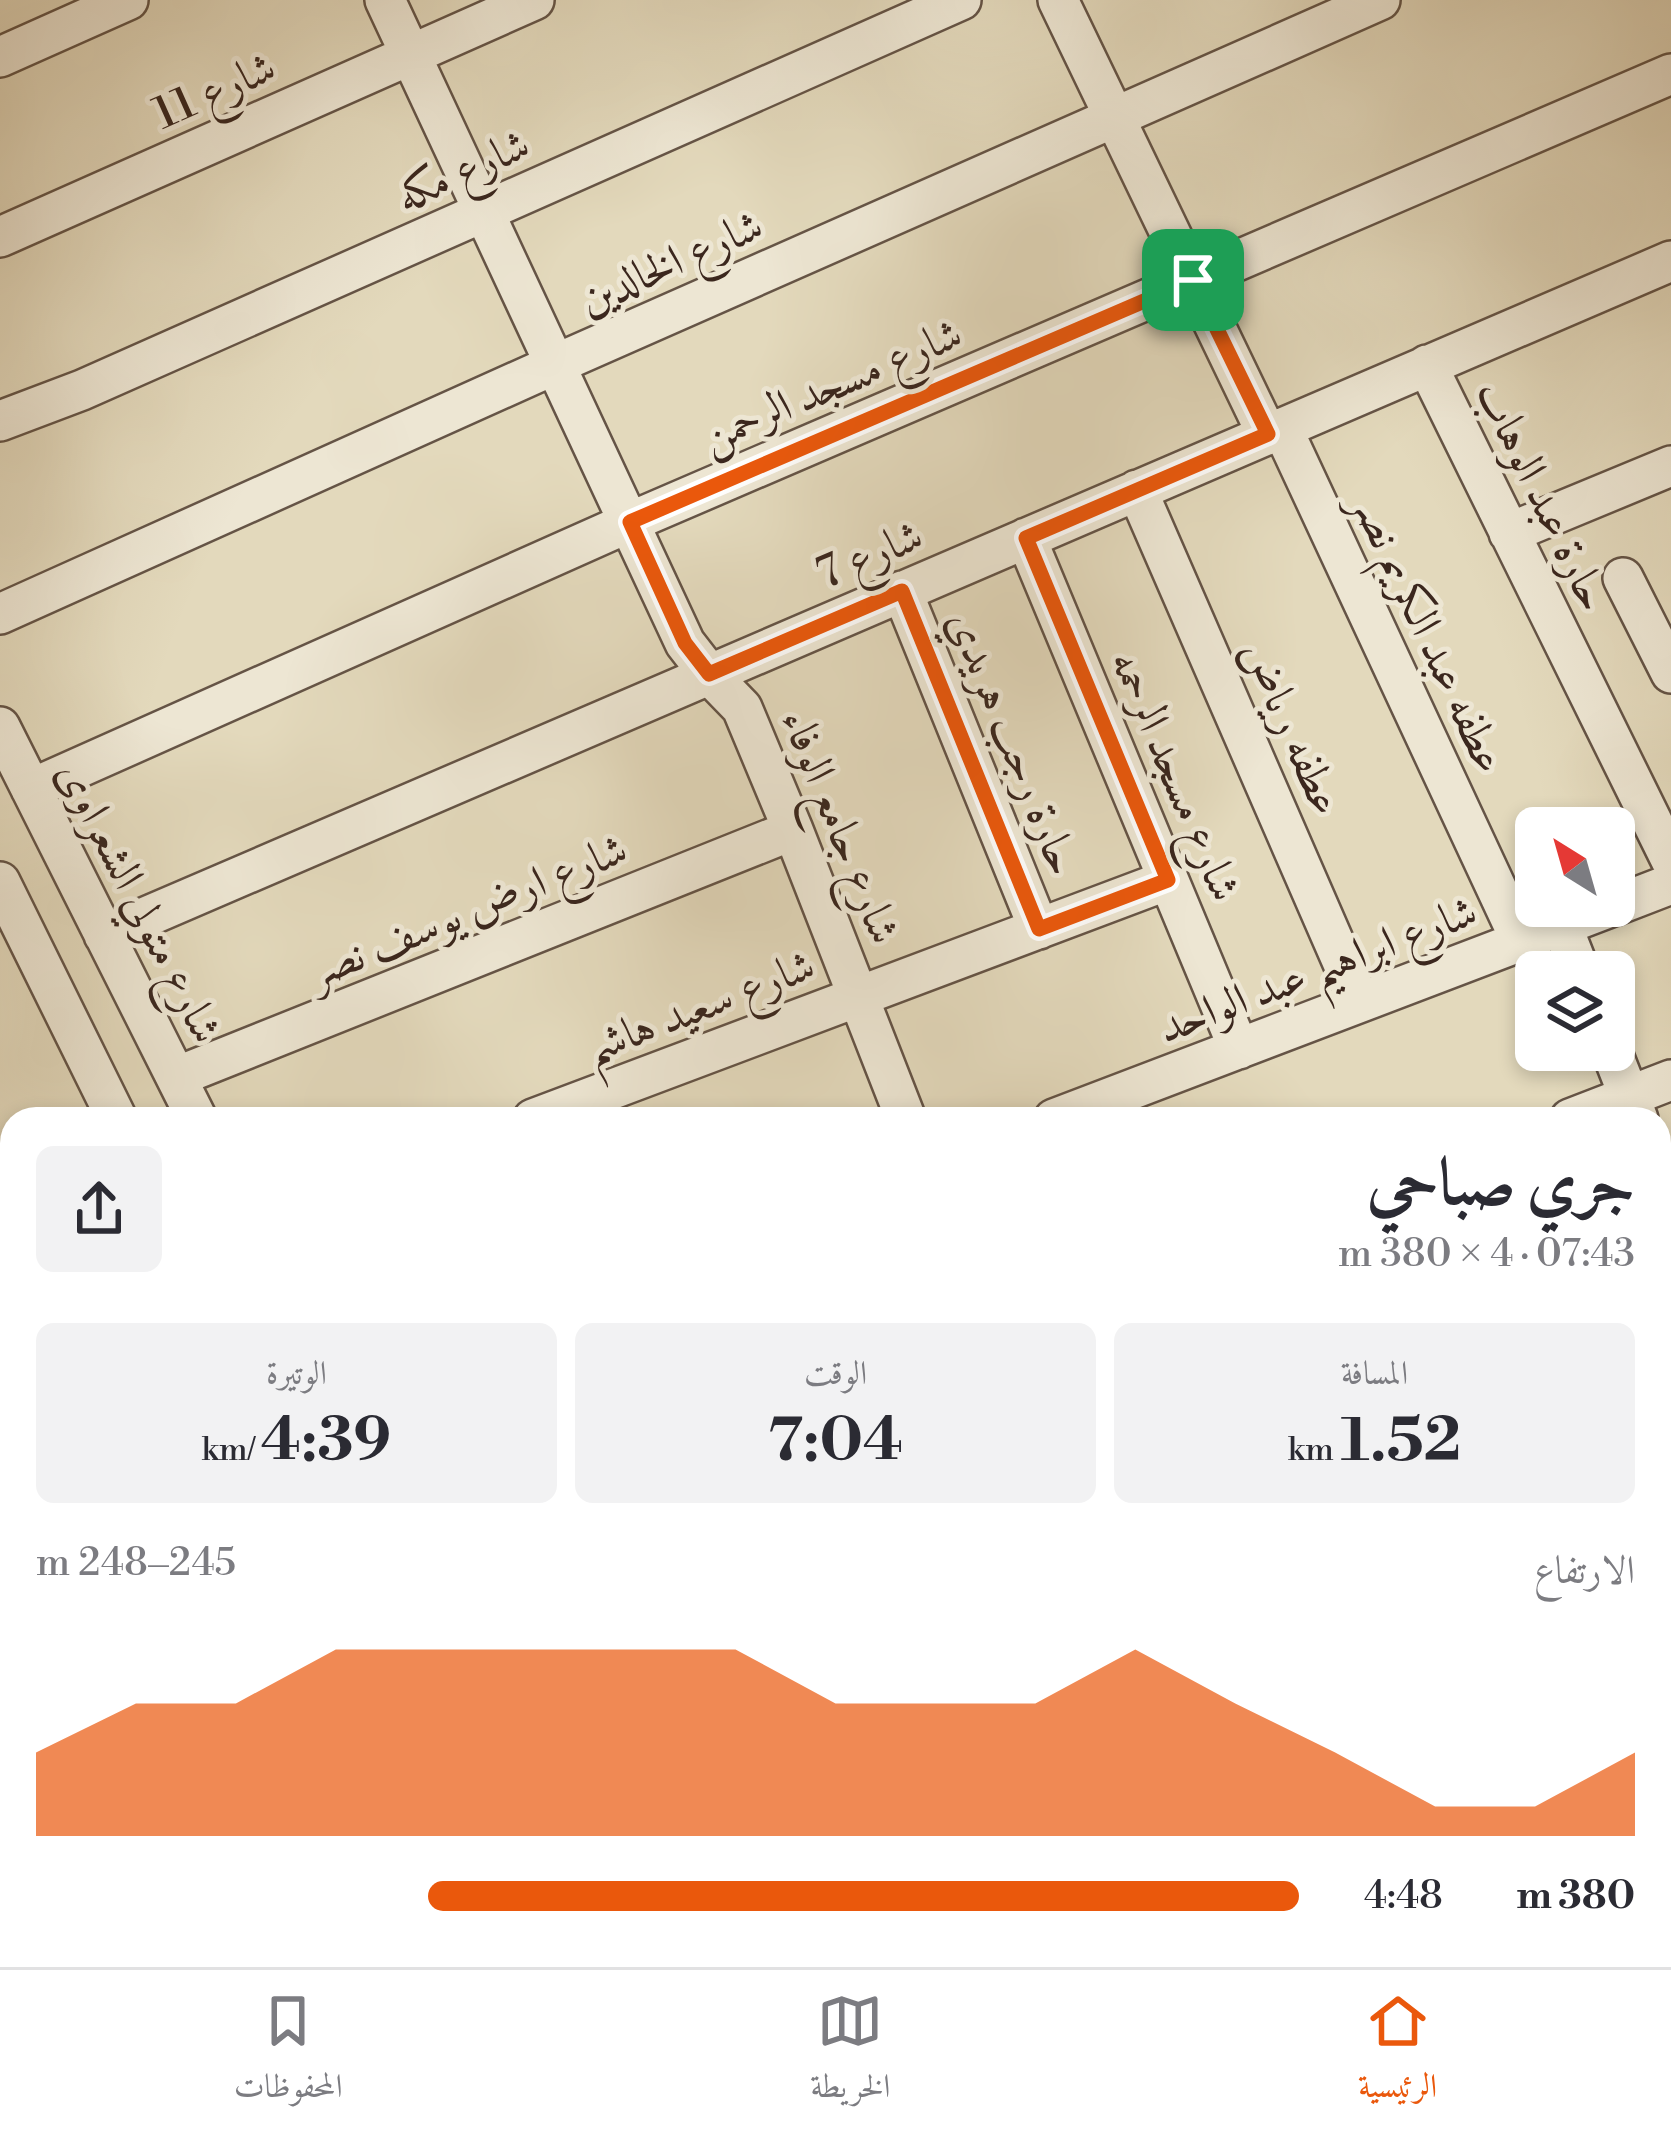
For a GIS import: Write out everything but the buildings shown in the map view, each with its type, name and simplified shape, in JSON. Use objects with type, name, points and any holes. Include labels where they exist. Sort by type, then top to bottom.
[{"type":"street","points":[[0,56],[128,0]]},
{"type":"street","name":"شارع جامع الوفاء","points":[[385,0],[685,643],[742,708],[901,1107]]},
{"type":"street","name":"شارع 11","points":[[0,238],[534,0]]},
{"type":"street","name":"شارع مكه","points":[[0,421],[82,390],[961,0]]},
{"type":"street","name":"عطفه عبد الكريم نصر","points":[[1058,0],[1193,280],[1275,431],[1521,941]]},
{"type":"street","name":"شارع الخالدين","points":[[0,614],[1380,0]]},
{"type":"street","name":"شارع مسجد الرحمن","points":[[31,789],[630,522],[1671,74]]},
{"type":"street","name":"شارع 7","points":[[104,935],[1671,261]]},
{"type":"street","name":"حارة عبد الوهاب","points":[[1426,365],[1671,860]]},
{"type":"street","points":[[1509,533],[1671,466]]},
{"type":"street","name":"عطفه رياض","points":[[1138,490],[1360,1002]]},
{"type":"street","name":"شارع مسجد الرحمه","points":[[1026,538],[1239,1049]]},
{"type":"street","points":[[1623,578],[1670,667]]},
{"type":"street","name":"حارة رجب هريدي","points":[[902,591],[1039,929]]},
{"type":"street","name":"شارع متولي الشعراوى","points":[[0,727],[191,1107]]},
{"type":"street","name":"شارع ارض يوسف نصر","points":[[176,1077],[793,830]]},
{"type":"street","name":"شارع سعيد هاشم","points":[[564,1107],[1168,880]]},
{"type":"street","points":[[0,882],[111,1107]]},
{"type":"street","name":"شارع ابراهيم عبد الواحد","points":[[1635,898],[1671,884]]},
{"type":"street","name":"شارع ابراهيم عبد الواحد","points":[[1086,1107],[1559,927]]},
{"type":"street","points":[[1619,1071],[1633,1107]]},
{"type":"street","points":[[1634,1107],[1671,1080]]},
{"type":"route","points":[[1193,280],[1268,434],[1026,538],[1168,880],[1039,929],[902,591],[709,674],[685,643],[630,522],[1193,280]]}]
